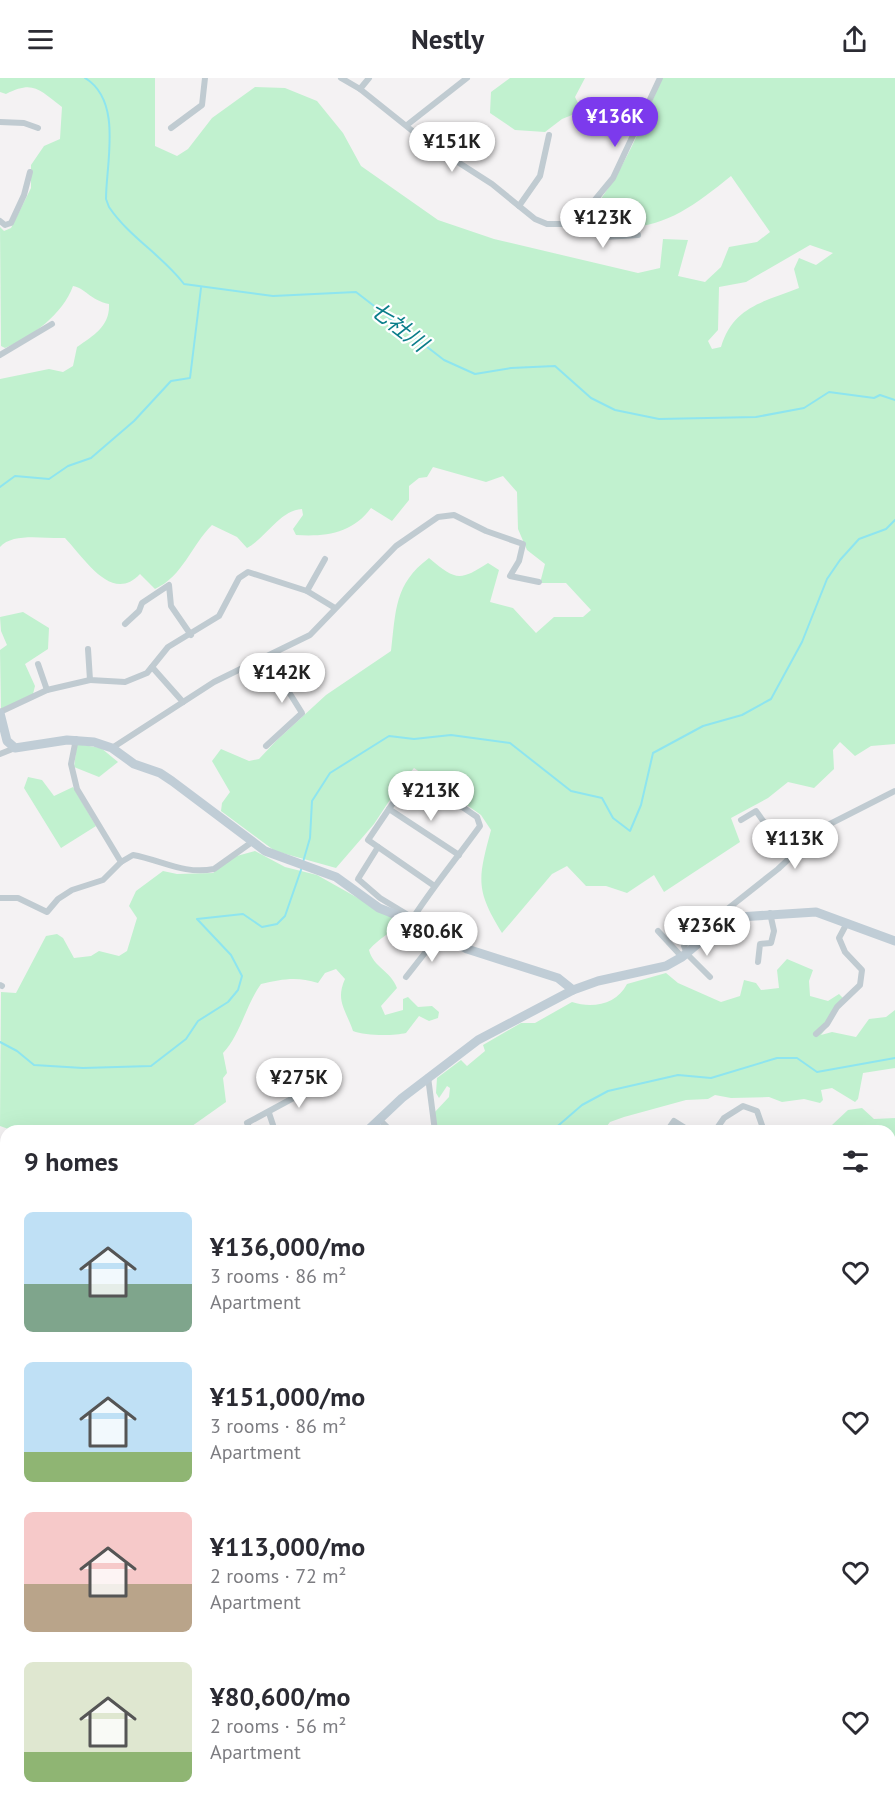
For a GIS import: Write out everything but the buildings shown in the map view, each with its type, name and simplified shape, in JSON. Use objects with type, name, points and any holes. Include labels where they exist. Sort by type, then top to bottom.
[{"type":"street","points":[[171,128],[202,105],[205,78]]},
{"type":"street","points":[[341,78],[360,89],[435,147],[492,184],[519,206],[547,224],[575,224],[604,237],[638,236]]},
{"type":"street","points":[[360,89],[369,78]]},
{"type":"street","points":[[407,124],[467,78]]},
{"type":"street","points":[[575,224],[613,178],[660,78]]},
{"type":"street","points":[[0,122],[24,123],[38,128]]},
{"type":"street","points":[[519,206],[540,176],[549,135]]},
{"type":"street","points":[[0,221],[5,225],[11,223],[24,195],[30,171]]},
{"type":"street","points":[[0,355],[52,324]]},
{"type":"street","points":[[112,748],[214,682],[310,634],[404,539],[446,514],[454,515],[486,531],[523,544],[519,561],[510,576],[539,582]]},
{"type":"street","points":[[307,591],[325,558]]},
{"type":"street","points":[[15,748],[7,741],[0,712],[47,690],[90,680],[125,682],[147,674],[168,647],[219,616],[239,578],[248,572],[307,591],[335,608]]},
{"type":"street","points":[[125,624],[140,611],[142,603],[169,585],[171,606],[191,634]]},
{"type":"street","points":[[88,649],[90,680]]},
{"type":"street","points":[[266,746],[302,713],[267,657]]},
{"type":"street","points":[[38,664],[47,690]]},
{"type":"street","points":[[152,667],[183,702]]},
{"type":"street","points":[[76,740],[71,764],[77,789],[122,862]]},
{"type":"street","points":[[0,754],[15,748],[76,740],[112,748],[134,764],[160,773],[172,781],[252,842],[284,860],[318,869],[336,877],[380,908],[412,919]]},
{"type":"street","points":[[412,919],[433,885],[480,826],[480,822],[417,776],[410,778],[368,840],[433,885]]},
{"type":"street","points":[[684,956],[684,946],[687,941],[790,858],[822,828],[895,791]]},
{"type":"street","points":[[389,810],[459,855]]},
{"type":"street","points":[[741,820],[756,811],[770,829],[774,839],[790,858]]},
{"type":"street","points":[[0,898],[18,898],[47,912],[58,899],[72,890],[103,880],[133,855],[172,867],[207,870],[214,869],[252,842]]},
{"type":"street","points":[[378,847],[358,879],[380,898],[439,935],[467,949],[558,978],[573,990]]},
{"type":"street","points":[[373,1125],[428,1077],[478,1040],[573,990],[598,981],[657,969],[684,956],[729,921],[739,917],[770,913],[816,912],[895,941]]},
{"type":"street","points":[[758,962],[760,944],[771,943],[774,931],[770,913]]},
{"type":"street","points":[[816,1034],[860,985],[862,970],[845,952],[839,938],[847,923]]},
{"type":"street","points":[[658,931],[710,977]]},
{"type":"street","points":[[406,977],[439,935]]},
{"type":"street","points":[[248,1125],[297,1096],[292,1075]]},
{"type":"street","points":[[428,1077],[434,1125]]},
{"type":"street","points":[[719,1125],[724,1118],[743,1106],[757,1111],[762,1125]]},
{"type":"street","points":[[269,1113],[272,1125]]},
{"type":"street","points":[[379,1119],[386,1125]]},
{"type":"green space","points":[[0,78],[155,78],[155,146],[177,156],[188,149],[212,118],[255,87],[285,88],[317,101],[343,133],[361,166],[438,220],[494,239],[638,273],[660,268],[663,239],[688,240],[678,276],[705,282],[721,267],[729,247],[757,242],[770,232],[731,176],[697,202],[664,220],[627,227],[585,219],[608,188],[627,155],[659,85],[659,78],[895,78],[895,744],[871,746],[855,756],[840,742],[833,750],[834,769],[814,788],[788,782],[768,798],[731,818],[740,842],[664,892],[654,875],[627,893],[606,886],[586,886],[567,866],[552,874],[502,933],[483,894],[483,861],[491,830],[481,815],[414,768],[374,824],[336,868],[275,851],[221,811],[222,803],[230,792],[212,761],[221,749],[249,761],[259,759],[326,695],[391,651],[396,611],[403,588],[409,578],[429,558],[446,571],[458,576],[471,573],[488,563],[499,570],[490,602],[513,608],[536,633],[554,617],[583,617],[591,610],[566,583],[540,583],[545,564],[527,550],[518,529],[517,492],[503,476],[486,482],[433,467],[427,477],[419,478],[409,486],[409,500],[392,521],[371,508],[356,523],[338,532],[296,535],[293,529],[303,515],[302,509],[287,514],[247,548],[237,537],[212,525],[180,569],[155,589],[140,574],[130,582],[119,584],[109,581],[90,567],[65,538],[13,539],[0,547],[0,379],[49,369],[63,372],[73,366],[77,347],[104,324],[109,312],[109,304],[73,286],[62,306],[36,331],[5,348],[1,346],[0,227],[4,231],[11,228],[31,188],[31,165],[44,146],[60,139],[62,107],[42,92],[30,87],[6,94],[0,92]],"holes":[[[810,245],[833,253],[816,265],[799,258],[794,269],[799,288],[762,302],[741,314],[726,334],[721,347],[712,349],[708,341],[718,330],[719,287],[746,282]]]},
{"type":"green space","points":[[510,78],[585,78],[575,97],[582,111],[562,119],[545,132],[515,130],[490,113],[491,92]]},
{"type":"green space","points":[[23,612],[49,628],[48,649],[25,664],[35,686],[33,694],[1,709],[0,650],[7,645],[1,631],[0,617]]},
{"type":"green space","points":[[77,744],[101,748],[118,762],[99,777],[74,767]]},
{"type":"green space","points":[[28,777],[42,780],[54,796],[73,787],[96,826],[61,848],[24,788]]},
{"type":"green space","points":[[255,851],[285,867],[317,875],[397,920],[399,924],[369,950],[374,961],[391,977],[397,988],[381,1006],[385,1015],[403,1010],[403,999],[408,997],[418,1007],[432,1006],[439,1012],[438,1018],[429,1021],[419,1016],[406,1033],[401,1034],[358,1033],[353,1031],[341,1000],[345,979],[336,969],[325,973],[318,983],[290,979],[261,984],[234,1037],[223,1053],[227,1073],[223,1078],[226,1102],[193,1125],[0,1125],[1,992],[16,993],[46,936],[57,934],[63,938],[74,958],[91,956],[99,951],[119,956],[127,951],[137,918],[129,906],[136,891],[163,871],[177,874],[213,873],[233,857]]},
{"type":"green space","points":[[787,959],[813,970],[809,981],[810,996],[828,1001],[839,994],[844,999],[821,1035],[832,1032],[856,1037],[869,1019],[886,1017],[895,1010],[895,1068],[863,1073],[858,1099],[855,1102],[832,1088],[821,1090],[823,1100],[820,1103],[804,1099],[782,1102],[769,1097],[731,1098],[715,1095],[708,1099],[686,1100],[624,1117],[608,1125],[436,1125],[433,1114],[449,1097],[450,1088],[447,1086],[439,1098],[436,1093],[437,1078],[461,1060],[467,1066],[485,1051],[483,1045],[521,1023],[535,1023],[572,1002],[588,1005],[604,1003],[617,996],[627,984],[666,973],[678,983],[721,1002],[740,996],[744,980],[756,983],[761,990],[779,988],[777,970]]},
{"type":"green space","points":[[862,1108],[874,1119],[895,1118],[895,1125],[832,1125],[848,1110]]},
{"type":"waterway","name":"七社川","points":[[85,78],[97,88],[108,117],[110,134],[106,199],[109,207],[126,228],[166,264],[184,284],[273,296],[356,292],[444,360],[475,374],[511,368],[555,366],[591,398],[615,410],[659,419],[756,417],[804,408],[829,392],[874,398],[880,395],[895,400]]},
{"type":"waterway","name":"七社川","points":[[0,487],[15,476],[49,479],[68,466],[91,458],[134,421],[171,381],[190,378],[201,288]]},
{"type":"waterway","points":[[303,862],[310,838],[312,801],[330,773],[389,736],[414,739],[451,735],[510,743],[571,791],[602,798],[613,818],[630,831],[641,805],[653,753],[703,726],[742,715],[771,699],[802,642],[827,579],[840,560],[859,539],[886,529],[895,520]]},
{"type":"waterway","points":[[0,1042],[17,1051],[34,1065],[83,1068],[151,1066],[186,1039],[198,1021],[228,1002],[238,990],[242,976],[231,955],[197,919],[243,914],[262,927],[277,924],[285,916],[302,867]]},
{"type":"waterway","points":[[559,1125],[582,1105],[608,1091],[678,1075],[711,1078],[777,1058],[797,1058],[817,1072],[895,1058]]}]
